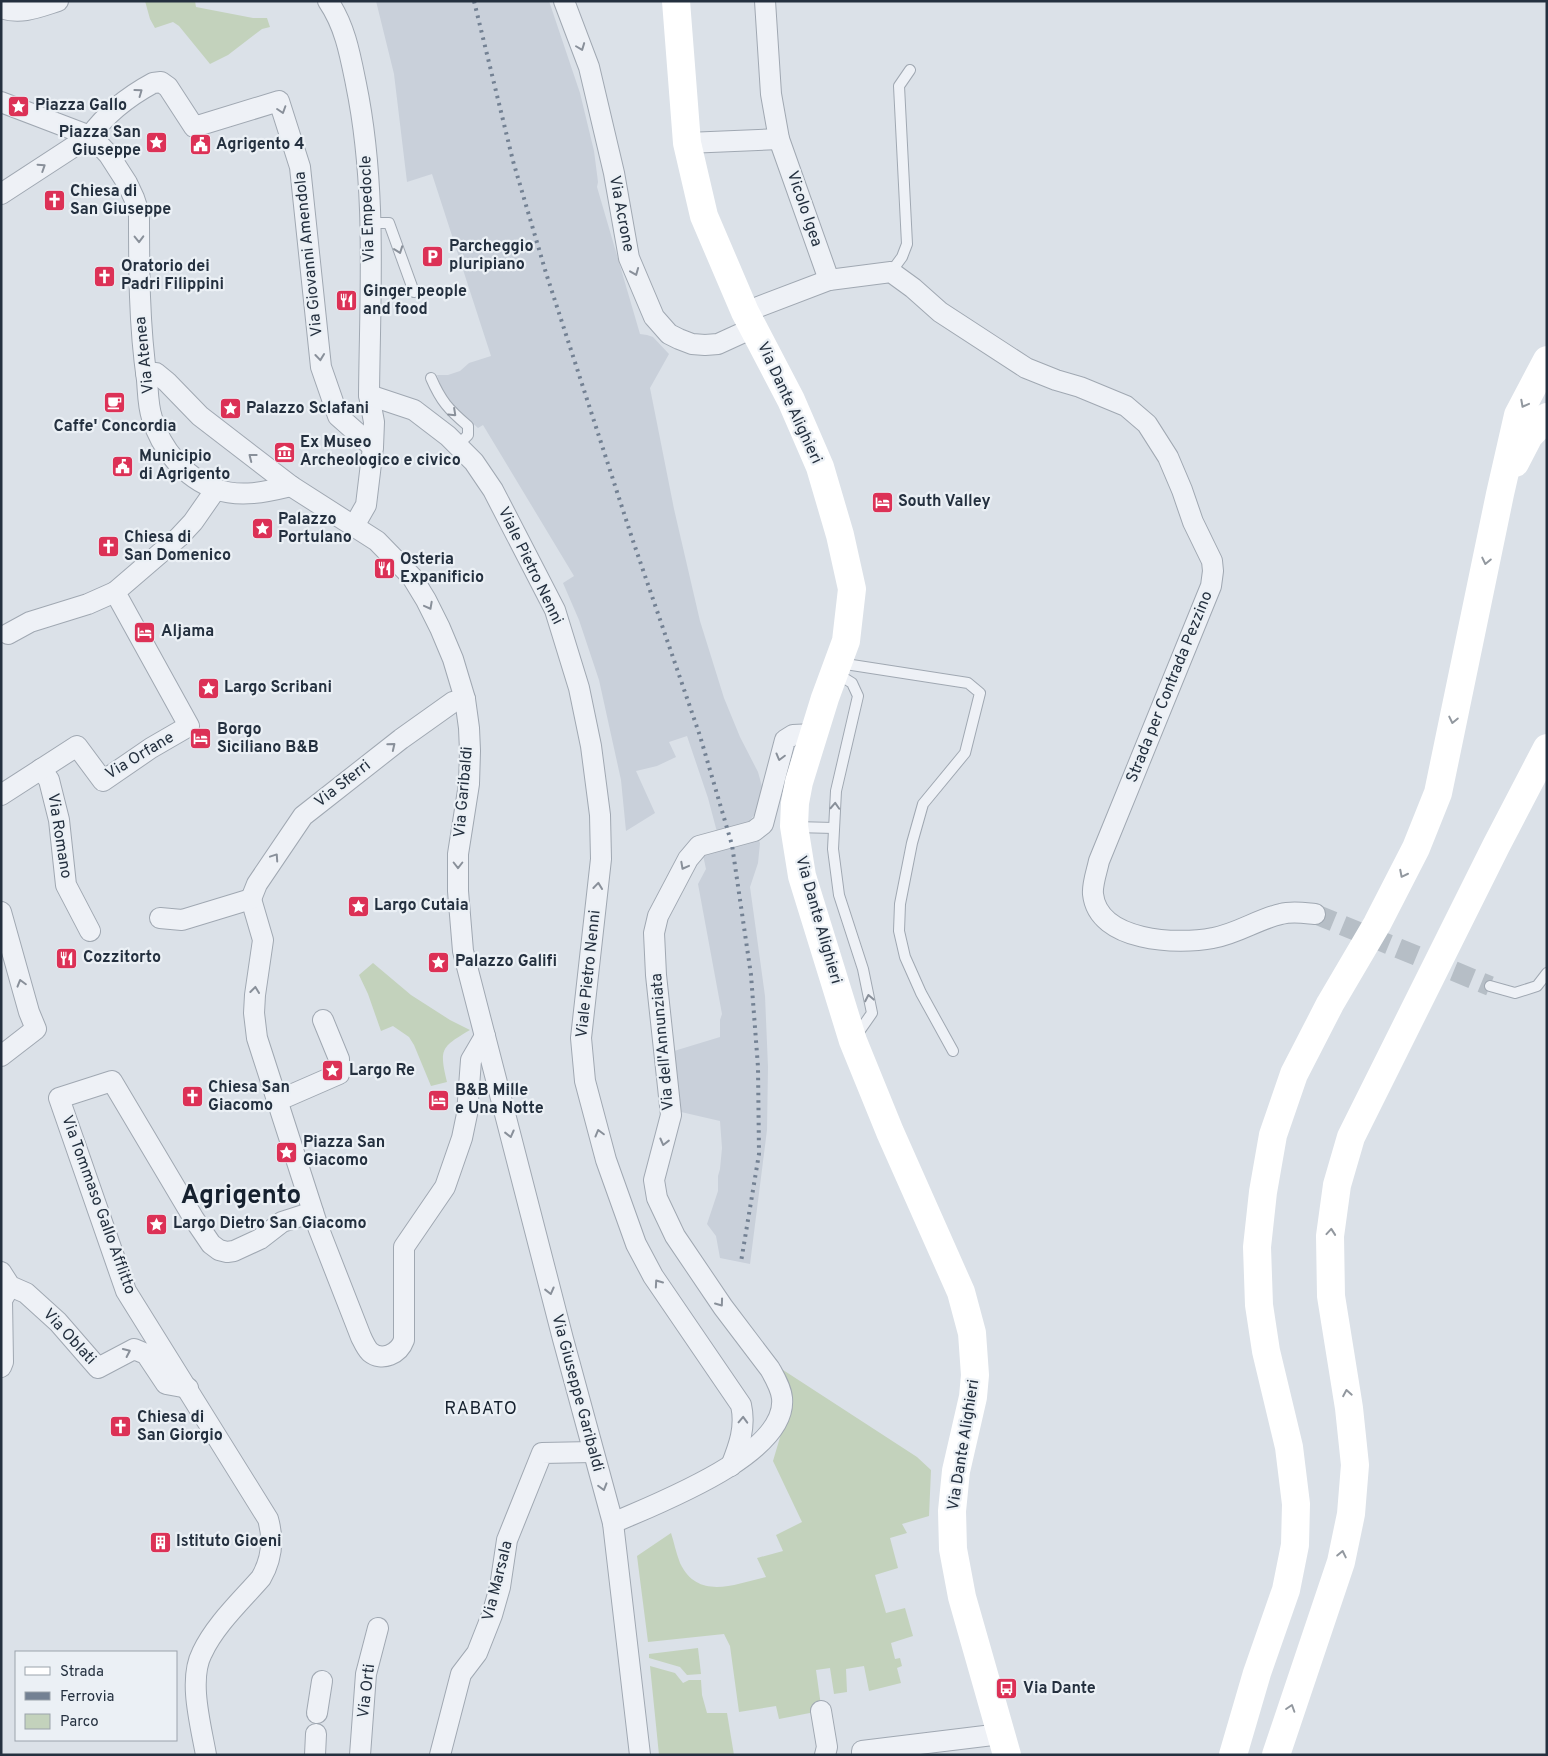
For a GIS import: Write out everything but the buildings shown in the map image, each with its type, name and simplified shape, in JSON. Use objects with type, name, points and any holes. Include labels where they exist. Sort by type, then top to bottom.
[{"type":"main road","name":"Via Dante Alighieri","points":[[676,1],[687,143],[704,216],[749,320],[792,400],[817,459],[840,534],[852,588],[846,641],[799,782],[795,803],[794,826],[802,876],[853,1041],[890,1132],[961,1292],[972,1333],[975,1375],[973,1397],[956,1471],[952,1511],[953,1549],[962,1597],[1004,1744]]},
{"type":"main road","points":[[1233,1755],[1257,1673],[1286,1590],[1295,1545],[1296,1504],[1288,1446],[1266,1351],[1259,1305],[1257,1247],[1263,1192],[1273,1135],[1294,1074],[1330,1004],[1382,916],[1416,848],[1438,793],[1518,415],[1547,360]]},
{"type":"main road","points":[[1500,494],[1529,436],[1547,417]]},
{"type":"main road","points":[[1276,1755],[1341,1562],[1351,1514],[1355,1465],[1349,1408],[1331,1296],[1330,1236],[1337,1185],[1351,1137],[1547,748]]},
{"type":"street","points":[[5,10],[30,10],[58,1]]},
{"type":"street","name":"Via Acrone","points":[[564,1],[589,68],[614,173],[628,258],[654,318],[669,334],[679,340],[705,346],[718,344],[749,320]]},
{"type":"street","name":"Vicolo Igea","points":[[765,1],[771,94],[779,139],[829,280]]},
{"type":"street","name":"Via Empedocle","points":[[323,2],[339,19],[348,41],[363,117],[371,223],[369,395],[374,422],[373,447],[366,505],[354,526]]},
{"type":"street","name":"Via Giovanni Amendola","points":[[90,136],[100,122],[110,113],[145,88],[157,82],[168,87],[194,127],[279,101],[300,167],[321,367],[338,416],[373,447]]},
{"type":"street","name":"Via Atenea","points":[[1,102],[90,136],[109,155],[134,198],[139,213],[140,323],[152,418],[163,443],[177,464],[195,478],[216,489],[256,494],[291,486]]},
{"type":"street","points":[[1,194],[90,136]]},
{"type":"street","points":[[687,143],[779,139]]},
{"type":"street","points":[[749,320],[829,280],[891,272]]},
{"type":"street","name":"Strada per Contrada Pezzino","points":[[891,272],[914,288],[940,312],[1026,368],[1126,406],[1146,424],[1168,457],[1193,522],[1212,561],[1211,586],[1099,861],[1093,894],[1098,909],[1106,920],[1117,927],[1135,936],[1154,941],[1197,941],[1214,938],[1282,914],[1300,912],[1315,914]]},
{"type":"street","name":"Via Garibaldi","points":[[146,373],[156,373],[200,416],[291,486],[377,541],[412,577],[426,600],[453,659],[465,699],[469,728],[469,784],[458,854],[458,892],[463,951],[485,1036]]},
{"type":"street","name":"Viale Pietro Nenni","points":[[369,395],[414,410],[448,436],[474,462],[493,490],[554,610],[579,688],[591,746],[600,815],[601,859],[581,1038],[586,1081],[606,1160],[636,1244],[653,1276],[741,1404],[744,1416],[740,1443],[731,1466]]},
{"type":"street","points":[[8,634],[30,622],[88,604],[115,592],[179,537],[193,522],[216,489]]},
{"type":"street","name":"Via Orfane","points":[[1,795],[77,746],[104,782],[151,748],[189,726],[115,592]]},
{"type":"street","name":"Via Sferri","points":[[251,899],[256,884],[303,816],[401,739],[453,702],[465,699]]},
{"type":"street","name":"Via dell'Annunziata","points":[[731,1466],[757,1446],[774,1426],[780,1412],[782,1398],[779,1386],[770,1369],[689,1259],[675,1236],[657,1198],[654,1180],[671,1115],[656,975],[654,933],[658,916],[688,859],[698,846],[754,831],[763,824],[785,740],[793,735],[814,734]]},
{"type":"street","name":"Via Romano","points":[[41,769],[49,780],[59,820],[66,885],[90,931]]},
{"type":"street","points":[[160,918],[182,920],[251,899],[263,940],[254,995],[257,1038],[313,1212],[348,1307],[365,1346],[377,1356],[390,1356],[400,1349],[404,1340],[404,1247],[445,1187],[462,1138],[467,1114],[471,1060],[485,1036]]},
{"type":"street","points":[[1,1056],[36,1029],[2,914]]},
{"type":"street","points":[[277,1101],[339,1074],[339,1059],[323,1020]]},
{"type":"street","name":"Via Giuseppe Garibaldi","points":[[485,1036],[613,1523],[640,1755]]},
{"type":"street","name":"Via Tommaso Gallo Afflitto","points":[[206,1755],[196,1686],[201,1654],[213,1634],[261,1578],[269,1561],[272,1544],[271,1531],[268,1519],[126,1291],[59,1098],[112,1081],[194,1219],[211,1244],[218,1250],[234,1251],[260,1239],[282,1222],[313,1212]]},
{"type":"street","points":[[1,1367],[2,1300],[6,1279]]},
{"type":"street","name":"Via Oblati","points":[[6,1279],[26,1293],[58,1322],[98,1368],[134,1348],[146,1354],[166,1384],[188,1388]]},
{"type":"street","name":"Via Marsala","points":[[440,1755],[461,1674],[477,1653],[492,1615],[500,1587],[507,1540],[542,1453],[593,1452]]},
{"type":"street","points":[[613,1523],[680,1493],[731,1466]]},
{"type":"street","name":"Via Orti","points":[[360,1755],[366,1674],[378,1628]]},
{"type":"street","points":[[317,1713],[322,1681]]},
{"type":"street","points":[[821,1711],[827,1747],[825,1755]]},
{"type":"street","points":[[315,1755],[316,1734]]},
{"type":"street","points":[[862,1753],[1004,1744]]},
{"type":"lane","points":[[891,272],[902,257],[907,244],[899,86],[910,70]]},
{"type":"lane","points":[[371,223],[389,223],[414,292]]},
{"type":"lane","points":[[431,378],[448,409],[468,426],[468,435],[458,445]]},
{"type":"lane","points":[[836,667],[852,683],[858,696],[836,791],[833,849],[839,895],[864,969],[872,1013],[853,1041]]},
{"type":"lane","points":[[836,667],[968,683],[980,693],[965,753],[923,804],[912,843],[900,904],[899,931],[905,957],[921,993],[953,1051]]},
{"type":"lane","points":[[794,826],[834,828]]},
{"type":"lane","points":[[1490,986],[1515,993],[1537,986],[1547,972]]},
{"type":"shaded area","points":[[376,1],[549,1],[580,93],[594,151],[597,187],[640,334],[653,337],[669,354],[650,388],[674,509],[700,621],[724,698],[740,737],[758,772],[763,790],[759,808],[749,822],[760,843],[758,863],[750,887],[765,996],[768,1067],[767,1130],[750,1264],[720,1258],[716,1236],[707,1224],[718,1191],[722,1148],[720,1121],[681,1112],[674,1051],[720,1037],[722,1014],[698,884],[706,869],[703,855],[717,832],[708,798],[687,736],[669,742],[676,757],[657,766],[636,771],[655,813],[626,831],[621,780],[599,680],[579,620],[563,583],[574,576],[483,425],[478,428],[447,400],[443,393],[437,375],[448,375],[460,371],[469,363],[491,356],[432,174],[407,182],[394,74]]},
{"type":"green space","points":[[145,1],[195,1],[196,7],[253,18],[267,18],[270,27],[262,29],[228,55],[210,64],[179,26],[173,22],[155,28],[150,19]]},
{"type":"green space","points":[[373,963],[411,995],[450,1020],[470,1030],[448,1045],[445,1050],[443,1062],[447,1082],[431,1086],[409,1037],[393,1026],[381,1031],[359,975]]},
{"type":"green space","points":[[780,1368],[917,1457],[931,1470],[929,1516],[902,1524],[907,1533],[890,1538],[898,1568],[875,1575],[886,1613],[905,1608],[913,1636],[891,1643],[895,1659],[900,1658],[902,1666],[897,1668],[901,1683],[869,1691],[864,1666],[846,1669],[847,1692],[834,1694],[830,1668],[816,1670],[821,1706],[815,1712],[779,1719],[776,1706],[739,1712],[730,1646],[724,1634],[648,1642],[637,1556],[671,1533],[680,1563],[688,1575],[697,1582],[707,1586],[718,1587],[766,1577],[757,1558],[783,1551],[776,1535],[802,1522],[773,1461],[789,1407]]},
{"type":"green space","points":[[698,1648],[701,1674],[687,1675],[680,1667],[649,1658],[649,1654]]},
{"type":"green space","points":[[650,1666],[675,1673],[683,1683],[689,1680],[701,1680],[702,1695],[707,1713],[727,1713],[734,1755],[659,1755]]},
{"type":"tunnel","points":[[1315,914],[1490,986]]},
{"type":"railway","points":[[474,1],[513,161],[546,273],[632,538],[700,736],[732,845],[751,975],[758,1067],[759,1154],[741,1262]]},
{"type":"place","name":"Piazza Gallo","points":[[19,106]]},
{"type":"place","name":"Piazza San Giuseppe","points":[[157,142]]},
{"type":"place","name":"Agrigento 4","points":[[200,145]]},
{"type":"place","name":"Chiesa di San Giuseppe","points":[[54,201]]},
{"type":"place","name":"Parcheggio pluripiano","points":[[433,256]]},
{"type":"place","name":"Oratorio dei Padri Filippini","points":[[105,276]]},
{"type":"place","name":"Ginger people and food","points":[[347,301]]},
{"type":"place","name":"Caffe' Concordia","points":[[115,403]]},
{"type":"place","name":"Palazzo Sclafani","points":[[230,409]]},
{"type":"place","name":"Ex Museo Archeologico e civico","points":[[284,452]]},
{"type":"place","name":"Municipio di Agrigento","points":[[123,466]]},
{"type":"place","name":"South Valley","points":[[882,502]]},
{"type":"place","name":"Palazzo Portulano","points":[[262,529]]},
{"type":"place","name":"Chiesa di San Domenico","points":[[108,547]]},
{"type":"place","name":"Osteria Expanificio","points":[[384,569]]},
{"type":"place","name":"Aljama","points":[[145,632]]},
{"type":"place","name":"Largo Scribani","points":[[208,688]]},
{"type":"place","name":"Borgo Siciliano B&B","points":[[201,739]]},
{"type":"place","name":"Largo Cutaia","points":[[358,906]]},
{"type":"place","name":"Cozzitorto","points":[[67,958]]},
{"type":"place","name":"Palazzo Galifi","points":[[439,962]]},
{"type":"place","name":"Largo Re","points":[[333,1071]]},
{"type":"place","name":"Chiesa San Giacomo","points":[[192,1097]]},
{"type":"place","name":"B&B Mille e Una Notte","points":[[439,1100]]},
{"type":"place","name":"Piazza San Giacomo","points":[[287,1152]]},
{"type":"place","name":"Largo Dietro San Giacomo","points":[[157,1224]]},
{"type":"place","name":"Chiesa di San Giorgio","points":[[121,1427]]},
{"type":"place","name":"Istituto Gioeni","points":[[160,1542]]},
{"type":"place","name":"Via Dante","points":[[1007,1689]]},
{"type":"district","name":"Agrigento","points":[[241,1196]]},
{"type":"district","name":"RABATO","points":[[481,1409]]}]
